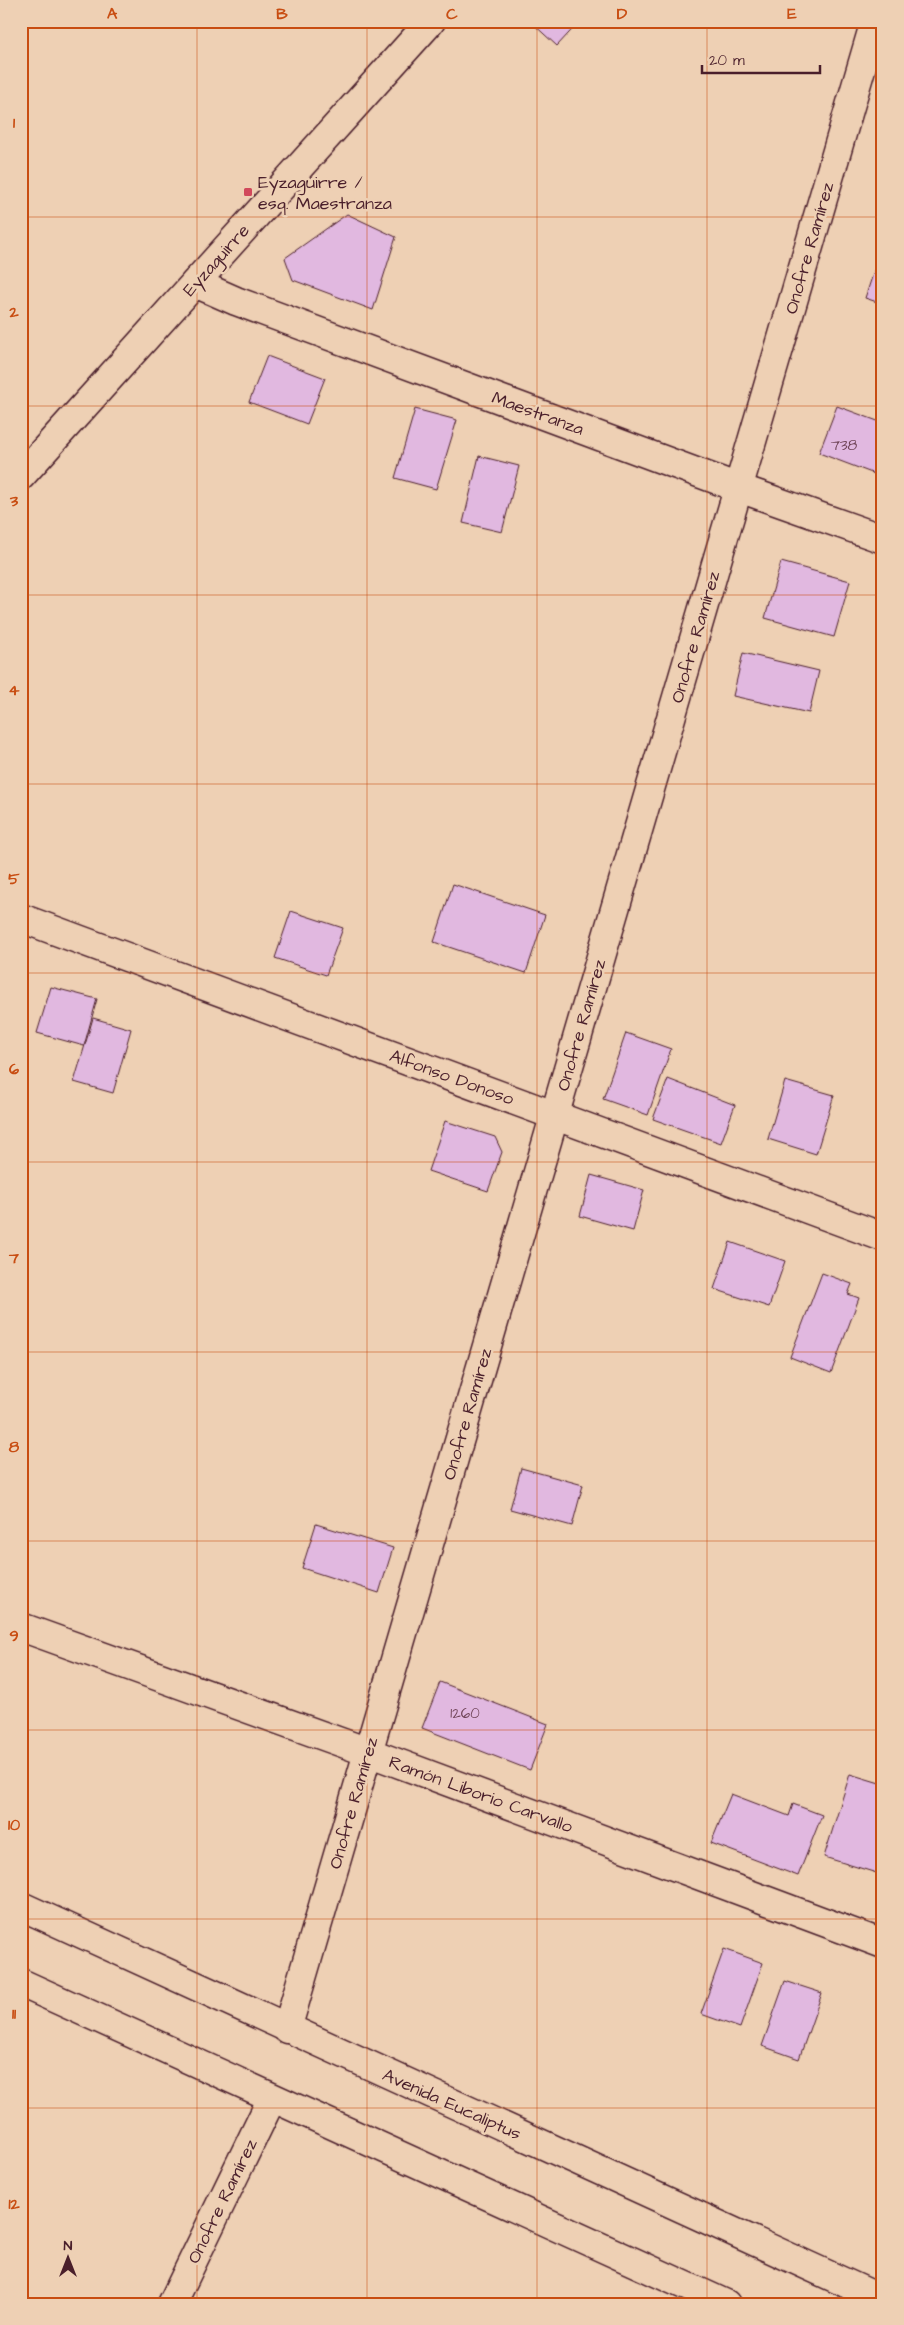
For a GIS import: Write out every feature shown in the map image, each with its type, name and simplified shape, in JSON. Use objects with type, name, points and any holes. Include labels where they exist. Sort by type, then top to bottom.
[{"type":"street","name":"Eyzaguirre","points":[[21,476],[431,21]]},
{"type":"street","name":"Onofre Ramírez","points":[[287,2029],[875,21]]},
{"type":"street","name":"Maestranza","points":[[196,283],[236,301],[739,488],[883,539]]},
{"type":"street","name":"Alfonso Donoso","points":[[21,918],[883,1237]]},
{"type":"street","name":"Ramón Liborio Carvallo","points":[[21,1627],[368,1752],[883,1944]]},
{"type":"street","name":"Avenida Eucaliptus","points":[[21,1906],[883,2300]]},
{"type":"street","points":[[21,1983],[726,2304]]},
{"type":"street","name":"Onofre Ramírez","points":[[172,2304],[272,2098]]},
{"type":"building","points":[[530,21],[580,21],[557,46]]},
{"type":"building","points":[[347,214],[396,237],[373,310],[293,280],[285,258]]},
{"type":"building","points":[[883,244],[883,304],[865,298]]},
{"type":"building","points":[[267,356],[325,378],[307,424],[249,402]]},
{"type":"building","points":[[837,406],[883,423],[883,459],[877,475],[819,453]]},
{"type":"building","points":[[415,409],[457,420],[436,489],[395,478]]},
{"type":"building","points":[[479,456],[519,466],[502,532],[463,523]]},
{"type":"building","points":[[781,562],[850,581],[834,637],[765,618]]},
{"type":"building","points":[[743,653],[819,671],[809,713],[733,696]]},
{"type":"building","points":[[453,884],[545,915],[526,973],[434,942]]},
{"type":"building","points":[[291,911],[343,928],[326,975],[275,958]]},
{"type":"building","points":[[51,987],[97,999],[84,1046],[37,1033]]},
{"type":"building","points":[[93,1018],[131,1029],[113,1093],[74,1082]]},
{"type":"building","points":[[626,1033],[671,1049],[648,1115],[603,1099]]},
{"type":"building","points":[[668,1079],[735,1105],[721,1143],[653,1119]]},
{"type":"building","points":[[785,1081],[834,1095],[816,1154],[768,1139]]},
{"type":"building","points":[[445,1121],[495,1137],[502,1152],[488,1191],[428,1171]]},
{"type":"building","points":[[591,1175],[644,1190],[633,1231],[580,1216]]},
{"type":"building","points":[[730,1242],[785,1261],[769,1307],[714,1289]]},
{"type":"building","points":[[822,1273],[852,1284],[848,1294],[859,1298],[831,1373],[790,1357]]},
{"type":"building","points":[[521,1468],[583,1485],[572,1526],[510,1509]]},
{"type":"building","points":[[316,1524],[393,1548],[379,1593],[302,1568]]},
{"type":"building","points":[[440,1682],[548,1724],[530,1770],[422,1728]]},
{"type":"building","points":[[850,1774],[883,1784],[883,1865],[880,1874],[824,1857]]},
{"type":"building","points":[[731,1794],[789,1816],[793,1804],[822,1815],[798,1876],[711,1843]]},
{"type":"building","points":[[724,1949],[763,1963],[740,2028],[701,2014]]},
{"type":"building","points":[[785,1981],[822,1993],[799,2059],[762,2046]]},
{"type":"place","name":"Eyzaguirre / esq. Maestranza","points":[[248,192]]}]
